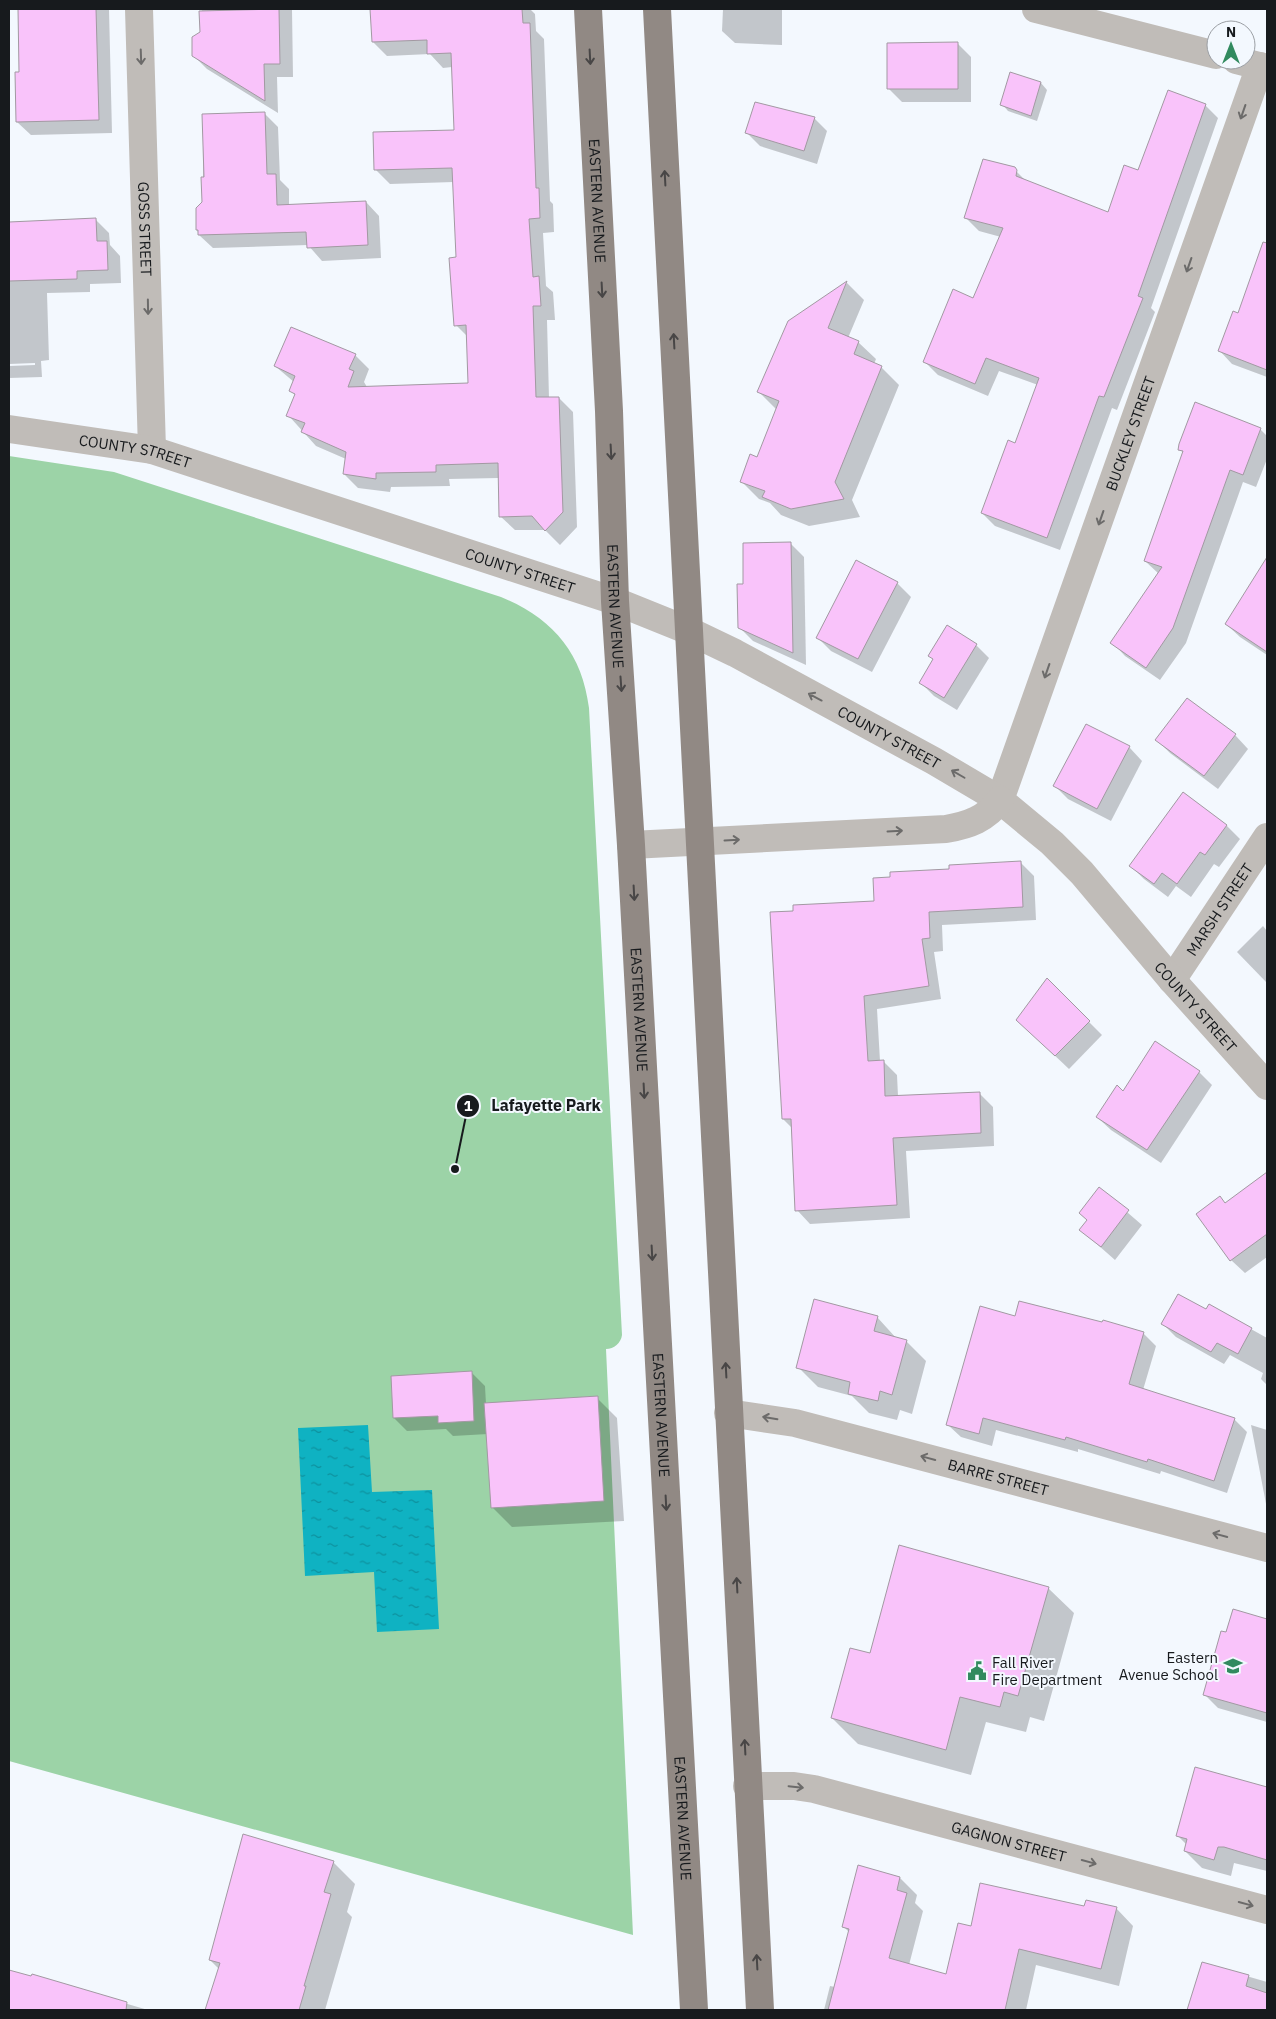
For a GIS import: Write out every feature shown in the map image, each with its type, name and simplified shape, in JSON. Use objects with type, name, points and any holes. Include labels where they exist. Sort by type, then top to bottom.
[{"type":"main road","name":"EASTERN AVENUE","points":[[588,9],[610,429],[615,601],[631,845],[694,2010]]},
{"type":"main road","points":[[657,9],[687,630],[760,2010]]},
{"type":"street","name":"GOSS STREET","points":[[139,9],[152,450]]},
{"type":"street","points":[[1036,9],[1206,52]]},
{"type":"street","name":"BUCKLEY STREET","points":[[1000,800],[1252,70]]},
{"type":"street","name":"COUNTY STREET","points":[[9,429],[152,450],[615,601],[687,630],[735,653],[934,760],[1000,800],[1052,844],[1082,873],[1172,980],[1267,1086]]},
{"type":"street","points":[[631,845],[964,826],[990,812],[1000,800]]},
{"type":"street","name":"MARSH STREET","points":[[1172,980],[1267,837]]},
{"type":"street","name":"BARRE STREET","points":[[728,1413],[795,1423],[1267,1548]]},
{"type":"street","name":"GAGNON STREET","points":[[747,1786],[786,1786],[814,1789],[1267,1910]]},
{"type":"green space","points":[[9,456],[114,472],[501,597],[535,615],[562,639],[572,654],[579,670],[589,708],[622,1335],[617,1345],[606,1349],[633,1935],[9,1761]]},
{"type":"water","points":[[368,1425],[372,1492],[432,1490],[439,1629],[377,1632],[374,1572],[305,1576],[298,1428]]},
{"type":"building","points":[[18,9],[96,9],[99,120],[16,122],[15,72],[19,72]]},
{"type":"building","points":[[279,9],[280,64],[264,64],[265,101],[192,56],[192,37],[200,32],[199,11]]},
{"type":"building","points":[[370,9],[522,9],[523,23],[530,23],[536,188],[539,188],[540,218],[529,219],[533,277],[539,276],[541,306],[533,306],[536,397],[559,397],[563,512],[545,531],[532,516],[499,517],[498,463],[436,465],[436,472],[376,473],[376,479],[343,474],[346,452],[301,432],[305,423],[286,416],[295,394],[289,391],[295,376],[274,366],[291,327],[356,354],[349,369],[354,371],[348,387],[468,383],[466,325],[454,326],[449,258],[456,257],[452,168],[374,170],[373,132],[454,130],[451,53],[427,54],[427,40],[372,42]]},
{"type":"building","points":[[958,42],[958,89],[887,89],[887,43]]},
{"type":"building","points":[[1010,72],[1041,82],[1031,116],[1000,105]]},
{"type":"building","points":[[1168,90],[1206,104],[1138,296],[1143,298],[1104,397],[1099,396],[1047,538],[981,513],[1008,440],[1015,443],[1039,378],[986,358],[975,384],[923,362],[953,289],[973,298],[1003,228],[964,218],[983,159],[1015,167],[1017,170],[1016,176],[1108,212],[1124,165],[1138,170]]},
{"type":"building","points":[[755,102],[815,117],[804,151],[745,133]]},
{"type":"building","points":[[265,112],[267,174],[276,174],[277,205],[366,201],[368,245],[307,248],[306,232],[198,235],[198,230],[196,230],[196,208],[202,202],[201,177],[204,177],[202,114]]},
{"type":"building","points":[[96,218],[97,241],[107,241],[108,270],[77,271],[77,279],[9,281],[9,222]]},
{"type":"building","points":[[1263,242],[1267,243],[1267,370],[1218,351],[1233,311],[1238,313]]},
{"type":"building","points":[[847,281],[828,328],[859,341],[854,354],[882,366],[835,482],[844,499],[791,509],[762,497],[765,491],[740,482],[750,454],[757,457],[779,401],[757,392],[788,321]]},
{"type":"building","points":[[1195,402],[1261,428],[1243,475],[1230,470],[1173,628],[1146,668],[1110,643],[1162,567],[1144,561],[1183,451],[1178,450],[1179,444]]},
{"type":"building","points":[[791,542],[793,653],[738,628],[737,584],[743,584],[743,543]]},
{"type":"building","points":[[1267,557],[1267,652],[1225,624]]},
{"type":"building","points":[[856,560],[898,582],[858,659],[816,638]]},
{"type":"building","points":[[947,625],[977,644],[944,698],[919,683],[933,659],[928,656]]},
{"type":"building","points":[[1187,698],[1236,734],[1204,776],[1155,740]]},
{"type":"building","points":[[1086,724],[1130,746],[1097,809],[1053,786]]},
{"type":"building","points":[[1183,792],[1227,825],[1205,855],[1200,852],[1177,884],[1162,873],[1154,884],[1129,866]]},
{"type":"building","points":[[1021,861],[1023,907],[929,912],[930,938],[922,939],[929,986],[864,996],[868,1061],[884,1060],[885,1096],[980,1092],[981,1133],[893,1138],[897,1205],[795,1211],[791,1119],[782,1119],[770,912],[793,911],[793,905],[874,901],[873,878],[890,877],[890,872],[949,869],[949,865]]},
{"type":"building","points":[[1047,978],[1090,1021],[1055,1056],[1016,1020]]},
{"type":"building","points":[[1155,1041],[1200,1071],[1147,1150],[1096,1117],[1117,1085],[1123,1091]]},
{"type":"building","points":[[1267,1172],[1267,1234],[1230,1261],[1196,1214],[1220,1196],[1225,1203]]},
{"type":"building","points":[[1099,1187],[1129,1210],[1101,1247],[1079,1230],[1087,1220],[1079,1213]]},
{"type":"building","points":[[1178,1294],[1206,1309],[1209,1304],[1252,1328],[1238,1354],[1217,1343],[1211,1352],[1161,1324]]},
{"type":"building","points":[[814,1299],[878,1316],[874,1331],[907,1340],[892,1395],[880,1391],[878,1401],[848,1394],[850,1382],[796,1368]]},
{"type":"building","points":[[1019,1301],[1102,1322],[1103,1320],[1144,1332],[1129,1384],[1235,1418],[1214,1481],[1148,1459],[1147,1462],[1066,1437],[1065,1440],[983,1418],[979,1434],[946,1425],[980,1306],[1015,1316]]},
{"type":"building","points":[[472,1371],[474,1421],[438,1423],[438,1416],[393,1418],[391,1376]]},
{"type":"building","points":[[598,1396],[604,1501],[491,1508],[484,1403]]},
{"type":"building","points":[[899,1545],[1049,1587],[1018,1696],[1004,1692],[1000,1707],[960,1697],[946,1750],[831,1718],[850,1648],[870,1653]]},
{"type":"building","points":[[1233,1609],[1267,1619],[1267,1713],[1203,1695],[1221,1631],[1226,1632]]},
{"type":"building","points":[[1195,1767],[1267,1787],[1267,1860],[1224,1847],[1218,1847],[1214,1860],[1184,1851],[1187,1839],[1176,1836]]},
{"type":"building","points":[[243,1834],[334,1861],[324,1892],[331,1894],[304,1986],[306,1986],[299,2010],[205,2010],[220,1963],[209,1960]]},
{"type":"building","points":[[858,1865],[900,1877],[897,1890],[907,1893],[889,1958],[946,1974],[958,1923],[971,1926],[980,1883],[1084,1906],[1086,1900],[1117,1907],[1101,1969],[1019,1949],[1005,2010],[828,2010],[849,1929],[842,1927]]},
{"type":"building","points":[[1202,1962],[1249,1975],[1246,1986],[1267,1993],[1267,2010],[1187,2010]]},
{"type":"building","points":[[9,1970],[31,1976],[32,1974],[127,2002],[126,2010],[9,2010]]},
{"type":"place","name":"Lafayette Park","points":[[455,1169]]},
{"type":"place","name":"Eastern Avenue School","points":[[1233,1666]]},
{"type":"place","name":"Fall River Fire Department","points":[[977,1671]]}]
